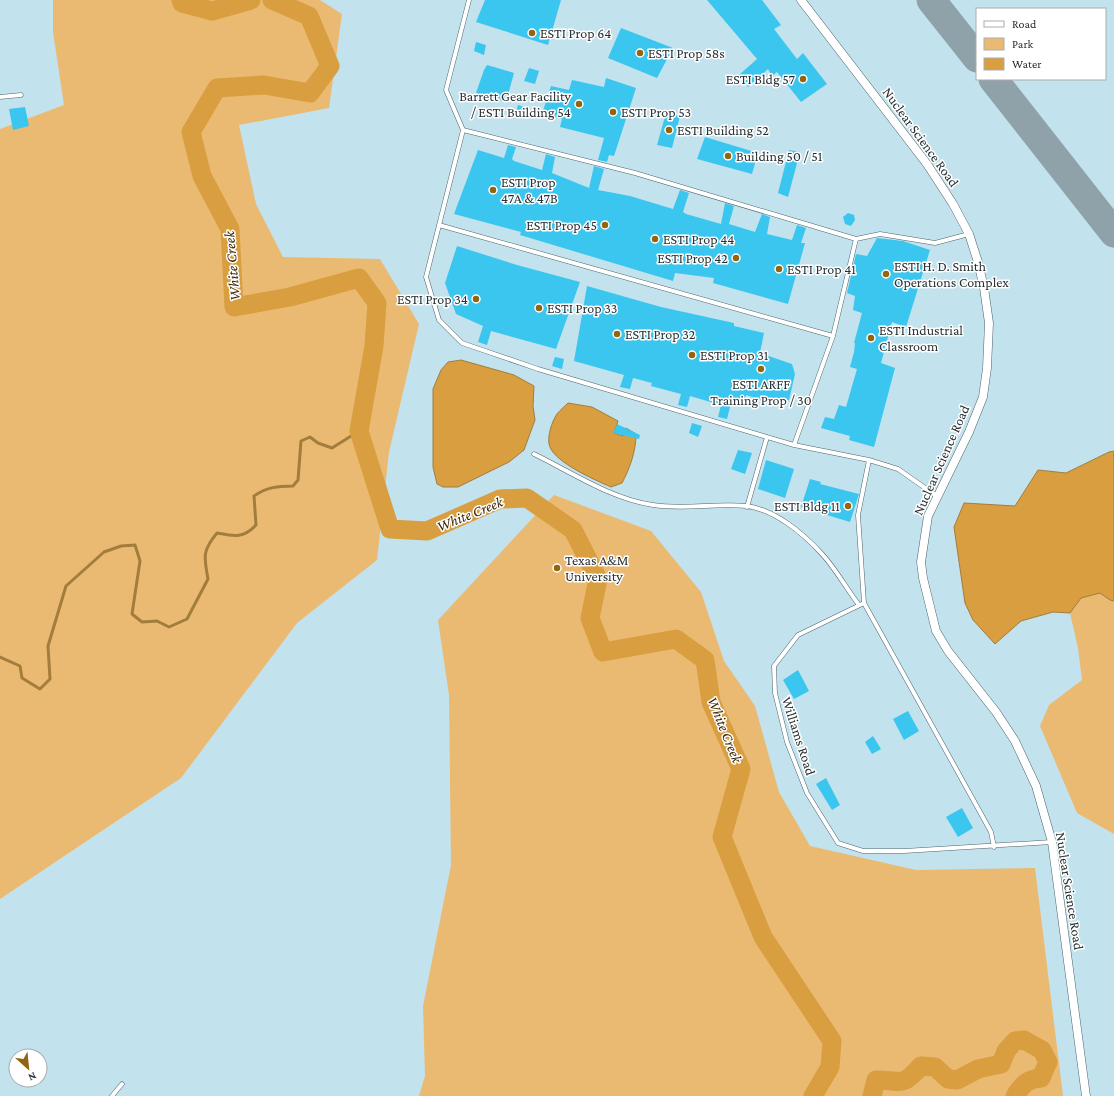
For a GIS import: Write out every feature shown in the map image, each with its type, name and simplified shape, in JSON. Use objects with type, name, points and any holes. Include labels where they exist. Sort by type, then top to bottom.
[{"type":"street","name":"Nuclear Science Road","points":[[801,0],[928,164],[953,204],[969,234],[984,288],[989,323],[987,368],[983,397],[969,432],[928,516],[921,562],[923,578],[936,631],[948,651],[996,712],[1015,741],[1036,786],[1052,842],[1086,1096]]},
{"type":"lane","points":[[469,0],[446,90],[463,130],[426,277],[439,320],[462,343],[538,369],[794,445],[869,460],[898,469],[938,497]]},
{"type":"lane","points":[[0,97],[21,95]]},
{"type":"lane","points":[[463,130],[635,173],[856,239],[880,234],[935,243],[969,234]]},
{"type":"lane","points":[[439,225],[833,336]]},
{"type":"lane","points":[[794,445],[833,336],[856,239]]},
{"type":"lane","points":[[747,506],[767,437]]},
{"type":"lane","points":[[534,454],[582,480],[632,501],[652,505],[690,508],[747,506],[764,510],[803,536],[822,554],[859,605]]},
{"type":"lane","points":[[869,460],[858,515],[864,602],[991,832],[994,847]]},
{"type":"lane","name":"Williams Road","points":[[864,602],[798,635],[774,666],[775,694],[787,742],[807,793],[838,843],[863,851],[904,851],[994,847],[1052,842]]},
{"type":"lane","points":[[112,1096],[122,1084]]},
{"type":"shaded area","name":"Texas A&M University","points":[[0,0],[1114,0],[1114,1096],[0,1096]]},
{"type":"green space","points":[[53,0],[320,0],[342,14],[329,108],[239,125],[256,204],[283,257],[380,259],[419,324],[389,452],[377,560],[297,623],[181,778],[0,899],[0,129],[64,105],[53,32]]},
{"type":"green space","points":[[554,495],[651,531],[701,592],[724,661],[755,706],[779,792],[810,846],[916,870],[1035,868],[1063,1096],[419,1096],[425,1076],[423,1006],[451,865],[449,695],[438,620]]},
{"type":"green space","points":[[1100,593],[1114,601],[1114,834],[1077,813],[1040,726],[1049,705],[1082,680],[1078,648],[1070,613],[1081,598]]},
{"type":"water","points":[[461,360],[514,375],[534,386],[533,406],[535,420],[524,450],[509,462],[458,487],[443,487],[437,484],[433,467],[433,389],[441,370],[448,362]]},
{"type":"water","points":[[568,403],[592,407],[618,421],[614,433],[623,436],[626,428],[636,434],[632,459],[622,483],[611,487],[568,465],[554,453],[549,444],[550,430],[557,414]]},
{"type":"water","points":[[1114,451],[1114,601],[1100,593],[1081,598],[1070,613],[1053,612],[1021,621],[995,644],[973,620],[965,603],[954,527],[964,503],[1015,506],[1038,470],[1066,473]]},
{"type":"building","name":"ESTI Prop 64","points":[[485,0],[561,0],[548,45],[476,22]]},
{"type":"building","points":[[707,0],[762,0],[781,25],[774,29],[797,59],[803,53],[827,84],[801,102],[777,72],[772,76],[768,69],[748,87],[739,75],[757,59]]},
{"type":"building","name":"ESTI Prop 58s","points":[[621,28],[673,48],[657,78],[608,58]]},
{"type":"building","points":[[476,42],[486,45],[484,55],[474,51]]},
{"type":"building","points":[[487,65],[514,73],[506,102],[476,93]]},
{"type":"building","points":[[529,68],[539,71],[535,84],[524,81]]},
{"type":"building","points":[[606,78],[636,88],[614,156],[609,155],[607,162],[598,160],[604,138],[560,127],[562,119],[542,114],[551,86],[569,90],[572,80],[604,87]]},
{"type":"building","points":[[518,105],[527,108],[524,118],[515,116]]},
{"type":"building","points":[[25,107],[29,126],[13,130],[9,109]]},
{"type":"building","name":"ESTI Building 52","points":[[666,113],[680,116],[672,148],[657,145]]},
{"type":"building","name":"Building 50 / 51","points":[[705,137],[758,153],[752,174],[697,159]]},
{"type":"building","points":[[508,145],[516,147],[512,159],[514,161],[542,170],[546,154],[555,157],[552,173],[589,188],[594,166],[604,169],[598,190],[630,196],[673,209],[680,190],[689,193],[683,212],[686,214],[721,224],[725,203],[734,206],[729,224],[755,232],[762,214],[770,217],[767,234],[792,240],[797,225],[806,228],[801,243],[805,243],[788,304],[713,283],[714,278],[675,273],[673,281],[520,235],[521,232],[454,214],[478,150],[504,158]]},
{"type":"building","points":[[789,150],[800,152],[788,197],[778,193]]},
{"type":"building","points":[[848,213],[854,215],[855,220],[851,226],[845,224],[843,217]]},
{"type":"building","points":[[877,238],[903,241],[930,250],[906,327],[892,322],[881,363],[895,368],[874,447],[849,440],[850,436],[821,428],[825,417],[834,419],[839,405],[846,407],[857,369],[850,367],[854,352],[854,343],[862,313],[853,310],[855,296],[847,293],[856,254],[867,256]]},
{"type":"building","points":[[457,246],[517,265],[580,282],[556,349],[491,331],[487,345],[478,342],[483,326],[456,314],[445,283]]},
{"type":"building","points":[[587,286],[661,307],[734,323],[734,326],[764,333],[760,353],[792,364],[795,374],[789,400],[777,405],[746,395],[744,403],[732,399],[727,419],[718,417],[721,405],[690,396],[687,407],[678,405],[681,394],[651,386],[652,383],[633,378],[630,389],[620,387],[624,375],[574,361]]},
{"type":"building","points":[[555,357],[564,359],[562,369],[552,366]]},
{"type":"building","points":[[692,423],[702,426],[698,437],[689,433]]},
{"type":"building","points":[[617,424],[640,435],[639,439],[613,433]]},
{"type":"building","points":[[738,450],[752,453],[745,474],[731,469]]},
{"type":"building","points":[[766,460],[794,469],[785,498],[758,489]]},
{"type":"building","points":[[810,479],[821,482],[820,484],[859,494],[850,522],[801,507]]},
{"type":"building","points":[[798,670],[809,691],[794,699],[783,680]]},
{"type":"building","points":[[908,711],[919,731],[904,740],[893,719]]},
{"type":"building","points":[[873,736],[881,749],[872,754],[865,742]]},
{"type":"building","points":[[826,778],[840,805],[832,810],[816,784]]},
{"type":"building","points":[[962,808],[973,828],[958,837],[946,817]]},
{"type":"waterway","name":"White Creek","points":[[181,0],[182,3],[212,11],[251,0]]},
{"type":"waterway","name":"White Creek","points":[[272,0],[309,16],[330,66],[310,93],[264,85],[217,88],[191,132],[202,176],[230,229],[234,307],[290,297],[359,278],[377,303],[374,346],[359,431],[390,529],[427,531],[500,499],[527,498],[573,530],[598,579],[590,618],[603,652],[676,639],[705,660],[711,702],[741,769],[722,837],[763,937],[832,1041],[830,1067],[813,1096]]},
{"type":"waterway","points":[[0,657],[20,666],[22,678],[40,689],[50,679],[48,646],[66,586],[104,552],[121,546],[135,545],[140,561],[132,614],[142,622],[157,621],[169,627],[187,619],[208,579],[205,554],[212,539],[217,533],[233,535],[247,533],[256,525],[254,496],[273,488],[293,486],[298,480],[301,441],[310,437],[318,443],[332,448],[359,431]]},
{"type":"waterway","name":"White Creek","points":[[872,1096],[876,1080],[905,1080],[921,1066],[935,1067],[948,1079],[957,1080],[978,1069],[1001,1064],[1006,1051],[1015,1041],[1024,1040],[1042,1050],[1048,1062],[1041,1078],[1025,1083],[1015,1096]]},
{"type":"taxiway","points":[[931,0],[976,57]]},
{"type":"taxiway","points":[[994,80],[1114,233]]},
{"type":"place","name":"ESTI Prop 64","points":[[532,33]]},
{"type":"place","name":"ESTI Prop 58s","points":[[640,53]]},
{"type":"place","name":"ESTI Bldg 57","points":[[803,79]]},
{"type":"place","name":"Barrett Gear Facility / ESTI Building 54","points":[[579,104]]},
{"type":"place","name":"ESTI Prop 53","points":[[613,112]]},
{"type":"place","name":"ESTI Building 52","points":[[669,130]]},
{"type":"place","name":"Building 50 / 51","points":[[728,156]]},
{"type":"place","name":"ESTI Prop 47A & 47B","points":[[493,190]]},
{"type":"place","name":"ESTI Prop 45","points":[[605,225]]},
{"type":"place","name":"ESTI Prop 44","points":[[655,239]]},
{"type":"place","name":"ESTI Prop 42","points":[[736,258]]},
{"type":"place","name":"ESTI Prop 41","points":[[779,269]]},
{"type":"place","name":"ESTI H. D. Smith Operations Complex","points":[[886,274]]},
{"type":"place","name":"ESTI Prop 34","points":[[476,299]]},
{"type":"place","name":"ESTI Prop 33","points":[[539,308]]},
{"type":"place","name":"ESTI Prop 32","points":[[617,334]]},
{"type":"place","name":"ESTI Industrial Classroom","points":[[871,338]]},
{"type":"place","name":"ESTI Prop 31","points":[[692,355]]},
{"type":"place","name":"ESTI ARFF Training Prop / 30","points":[[761,369]]},
{"type":"place","name":"ESTI Bldg 11","points":[[848,506]]},
{"type":"place","name":"Texas A&M University","points":[[557,568]]}]
